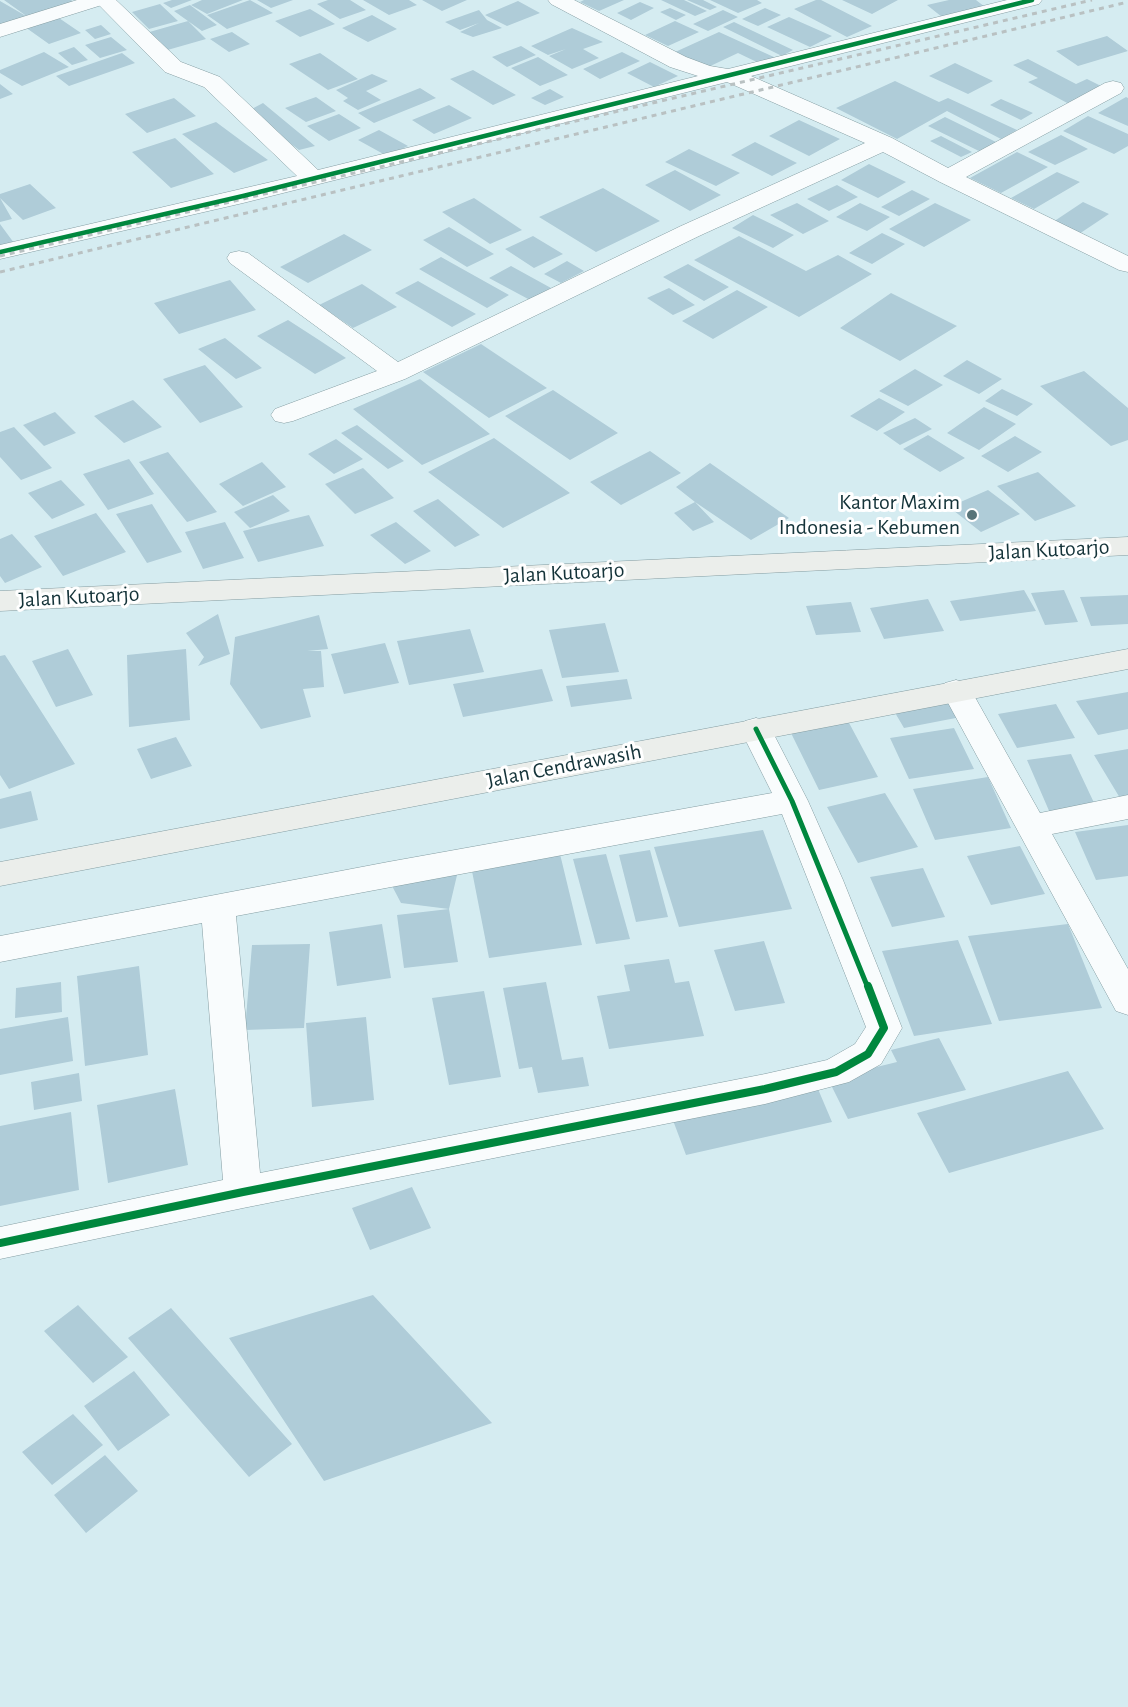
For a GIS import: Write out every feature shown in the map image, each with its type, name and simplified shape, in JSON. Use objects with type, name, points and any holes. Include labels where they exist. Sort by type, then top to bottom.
[{"type":"main road","name":"Jalan Kutoarjo","points":[[0,601],[1128,546]]},
{"type":"main road","name":"Jalan Cendrawasih","points":[[0,874],[1128,659]]},
{"type":"street","points":[[558,0],[678,62],[706,72],[731,76],[885,143],[948,177],[1128,265]]},
{"type":"street","points":[[0,31],[95,1],[165,60],[212,82],[312,177]]},
{"type":"street","points":[[0,252],[731,76],[1025,1]]},
{"type":"street","points":[[948,177],[1113,88]]},
{"type":"street","points":[[284,415],[396,373],[546,303],[690,231],[885,143]]},
{"type":"street","points":[[239,258],[396,373]]},
{"type":"street","points":[[956,690],[1128,1001]]},
{"type":"street","points":[[0,1243],[243,1192],[765,1089],[836,1072],[868,1054],[884,1028],[826,880],[792,801],[756,729]]},
{"type":"street","points":[[0,949],[388,874],[792,801]]},
{"type":"street","points":[[1031,827],[1128,807]]},
{"type":"street","points":[[218,908],[243,1192]]},
{"type":"building","points":[[4,0],[71,0],[77,4],[32,20]]},
{"type":"building","points":[[172,0],[192,0],[171,8],[163,3]]},
{"type":"building","points":[[202,0],[243,0],[207,14],[191,5]]},
{"type":"building","points":[[250,0],[273,13],[227,29],[207,15]]},
{"type":"building","points":[[257,0],[293,0],[271,8]]},
{"type":"building","points":[[328,0],[350,0],[366,10],[340,19],[317,4]]},
{"type":"building","points":[[363,0],[409,0],[417,5],[389,15]]},
{"type":"building","points":[[422,0],[467,0],[442,11]]},
{"type":"building","points":[[584,0],[624,0],[599,11],[580,2]]},
{"type":"building","points":[[661,0],[684,0],[707,11],[695,16]]},
{"type":"building","points":[[687,0],[703,0],[717,7],[710,10]]},
{"type":"building","points":[[710,0],[757,0],[762,3],[738,13]]},
{"type":"building","points":[[821,0],[872,26],[847,37],[794,9]]},
{"type":"building","points":[[842,0],[898,0],[872,14]]},
{"type":"building","points":[[949,0],[976,0],[985,7],[942,17],[927,5]]},
{"type":"building","points":[[0,1],[26,16],[0,26]]},
{"type":"building","points":[[518,1],[540,13],[507,26],[485,15]]},
{"type":"building","points":[[640,2],[654,8],[631,20],[617,13]]},
{"type":"building","points":[[160,4],[178,21],[149,29],[132,12]]},
{"type":"building","points":[[190,5],[217,25],[202,31],[174,11]]},
{"type":"building","points":[[670,8],[686,15],[676,20],[660,12]]},
{"type":"building","points":[[765,8],[781,15],[758,26],[742,19]]},
{"type":"building","points":[[310,9],[335,24],[300,37],[275,21]]},
{"type":"building","points":[[479,10],[487,20],[502,28],[473,37],[460,32],[479,23],[460,30],[445,22]]},
{"type":"building","points":[[723,10],[738,17],[708,31],[693,24]]},
{"type":"building","points":[[372,15],[397,29],[368,42],[342,28]]},
{"type":"building","points":[[56,16],[81,33],[49,44],[25,27]]},
{"type":"building","points":[[789,17],[832,36],[810,47],[767,27]]},
{"type":"building","points":[[188,21],[206,39],[164,51],[146,33]]},
{"type":"building","points":[[675,21],[699,32],[668,46],[645,35]]},
{"type":"building","points":[[734,22],[793,50],[782,56],[723,27]]},
{"type":"building","points":[[101,25],[111,34],[95,39],[85,30]]},
{"type":"building","points":[[572,28],[603,42],[583,49],[599,58],[572,69],[549,56],[566,49],[548,55],[531,46]]},
{"type":"building","points":[[232,32],[250,44],[229,52],[210,39]]},
{"type":"building","points":[[719,32],[776,58],[763,65],[738,53],[704,69],[673,53]]},
{"type":"building","points":[[1107,36],[1128,51],[1078,66],[1056,51]]},
{"type":"building","points":[[111,37],[127,50],[100,58],[85,45]]},
{"type":"building","points":[[521,46],[536,55],[507,67],[492,57]]},
{"type":"building","points":[[74,47],[88,60],[72,65],[58,53]]},
{"type":"building","points":[[44,52],[69,67],[22,86],[0,73],[0,70]]},
{"type":"building","points":[[622,52],[640,61],[600,79],[583,69]]},
{"type":"building","points":[[122,53],[135,63],[69,86],[56,76]]},
{"type":"building","points":[[320,53],[358,79],[328,90],[289,64]]},
{"type":"building","points":[[538,57],[568,75],[540,86],[511,68]]},
{"type":"building","points":[[1028,59],[1076,84],[1087,79],[1107,89],[1071,105],[1028,82],[1038,78],[1013,65]]},
{"type":"building","points":[[650,62],[678,76],[654,87],[627,73]]},
{"type":"building","points":[[955,63],[993,81],[968,94],[929,76]]},
{"type":"building","points":[[473,70],[516,95],[493,105],[450,79]]},
{"type":"building","points":[[372,74],[388,81],[366,91],[381,100],[358,110],[343,101],[348,98],[336,90]]},
{"type":"building","points":[[895,81],[939,102],[948,98],[1017,130],[1001,139],[947,111],[897,139],[836,108]]},
{"type":"building","points":[[0,84],[13,94],[0,99]]},
{"type":"building","points":[[420,88],[436,98],[374,123],[358,113]]},
{"type":"building","points":[[550,89],[564,97],[545,105],[531,98]]},
{"type":"building","points":[[316,97],[336,111],[306,122],[285,108]]},
{"type":"building","points":[[174,98],[196,116],[147,133],[125,114]]},
{"type":"building","points":[[1128,98],[1128,126],[1098,113]]},
{"type":"building","points":[[1001,99],[1033,113],[1021,120],[990,105]]},
{"type":"building","points":[[263,103],[315,146],[299,150],[248,111]]},
{"type":"building","points":[[449,105],[472,118],[434,134],[412,120]]},
{"type":"building","points":[[339,114],[361,128],[329,141],[307,126]]},
{"type":"building","points":[[1088,116],[1128,134],[1128,146],[1114,154],[1063,131]]},
{"type":"building","points":[[945,117],[998,143],[981,152],[928,126]]},
{"type":"building","points":[[799,120],[840,139],[809,156],[769,136]]},
{"type":"building","points":[[216,122],[268,160],[234,173],[182,134]]},
{"type":"building","points":[[379,130],[408,146],[387,156],[358,140]]},
{"type":"building","points":[[1061,135],[1088,149],[1055,165],[1028,152]]},
{"type":"building","points":[[941,136],[972,152],[961,157],[930,141]]},
{"type":"building","points":[[175,138],[214,174],[171,188],[132,152]]},
{"type":"building","points":[[755,142],[797,163],[772,176],[731,155]]},
{"type":"building","points":[[689,149],[740,173],[716,186],[665,162]]},
{"type":"building","points":[[1017,152],[1048,167],[1001,193],[970,178]]},
{"type":"building","points":[[869,164],[906,182],[878,198],[841,180]]},
{"type":"building","points":[[675,170],[721,195],[690,211],[645,185]]},
{"type":"building","points":[[1057,172],[1080,182],[1034,209],[1011,198]]},
{"type":"building","points":[[30,184],[56,208],[23,220],[0,198],[0,194]]},
{"type":"building","points":[[837,185],[858,197],[829,211],[807,199]]},
{"type":"building","points":[[603,188],[660,221],[596,252],[539,217]]},
{"type":"building","points":[[912,190],[930,199],[899,216],[881,207]]},
{"type":"building","points":[[0,198],[12,219],[0,222]]},
{"type":"building","points":[[474,198],[522,230],[490,244],[442,212]]},
{"type":"building","points":[[1083,202],[1109,214],[1079,234],[1053,222]]},
{"type":"building","points":[[797,203],[829,221],[803,234],[770,215]]},
{"type":"building","points":[[860,203],[890,217],[867,231],[836,217]]},
{"type":"building","points":[[935,203],[971,220],[924,247],[889,229]]},
{"type":"building","points":[[753,215],[794,235],[773,248],[732,228]]},
{"type":"building","points":[[0,224],[14,243],[0,247]]},
{"type":"building","points":[[449,227],[494,254],[467,267],[423,240]]},
{"type":"building","points":[[882,233],[905,244],[872,264],[849,253]]},
{"type":"building","points":[[344,234],[372,250],[308,283],[280,267]]},
{"type":"building","points":[[533,236],[563,254],[534,268],[505,249]]},
{"type":"building","points":[[739,236],[806,271],[838,255],[872,274],[799,317],[694,260]]},
{"type":"building","points":[[441,257],[509,295],[487,308],[419,269]]},
{"type":"building","points":[[567,261],[584,271],[561,283],[544,274]]},
{"type":"building","points":[[688,264],[729,287],[704,301],[663,277]]},
{"type":"building","points":[[511,266],[551,288],[530,300],[489,278]]},
{"type":"building","points":[[230,280],[256,310],[179,334],[154,303]]},
{"type":"building","points":[[418,281],[476,314],[452,327],[395,293]]},
{"type":"building","points":[[362,284],[397,307],[353,328],[319,305]]},
{"type":"building","points":[[669,288],[695,305],[673,315],[647,298]]},
{"type":"building","points":[[737,290],[768,307],[713,339],[682,321]]},
{"type":"building","points":[[891,293],[957,326],[900,361],[840,328]]},
{"type":"building","points":[[288,320],[346,358],[315,374],[257,336]]},
{"type":"building","points":[[225,338],[262,368],[236,379],[198,349]]},
{"type":"building","points":[[481,344],[547,388],[489,418],[423,372]]},
{"type":"building","points":[[967,360],[1002,379],[979,394],[943,376]]},
{"type":"building","points":[[205,365],[243,407],[200,423],[163,379]]},
{"type":"building","points":[[915,369],[943,385],[908,406],[879,391]]},
{"type":"building","points":[[1084,371],[1128,408],[1128,440],[1111,446],[1040,386]]},
{"type":"building","points":[[420,379],[490,434],[422,465],[353,409]]},
{"type":"building","points":[[1002,389],[1033,404],[1017,416],[985,401]]},
{"type":"building","points":[[553,390],[618,433],[570,460],[505,416]]},
{"type":"building","points":[[879,398],[905,412],[877,431],[850,416]]},
{"type":"building","points":[[133,400],[162,427],[124,443],[94,416]]},
{"type":"building","points":[[984,407],[1016,424],[979,450],[947,433]]},
{"type":"building","points":[[55,412],[76,433],[44,446],[23,425]]},
{"type":"building","points":[[915,418],[932,429],[900,445],[883,433]]},
{"type":"building","points":[[357,425],[404,461],[388,469],[341,433]]},
{"type":"building","points":[[14,427],[52,468],[21,480],[0,457],[0,432]]},
{"type":"building","points":[[928,435],[965,458],[940,472],[903,449]]},
{"type":"building","points":[[1015,436],[1042,452],[1008,472],[981,456]]},
{"type":"building","points":[[494,438],[570,493],[503,528],[428,472]]},
{"type":"building","points":[[336,439],[363,459],[334,474],[308,454]]},
{"type":"building","points":[[650,451],[681,473],[621,505],[590,482]]},
{"type":"building","points":[[168,452],[217,512],[187,522],[139,462]]},
{"type":"building","points":[[129,459],[154,494],[108,510],[83,474]]},
{"type":"building","points":[[262,462],[286,487],[243,506],[219,484]]},
{"type":"building","points":[[710,463],[789,518],[751,540],[676,487]]},
{"type":"building","points":[[363,468],[394,498],[355,514],[325,484]]},
{"type":"building","points":[[1038,472],[1076,506],[1035,521],[997,486]]},
{"type":"building","points":[[61,480],[85,505],[52,519],[28,493]]},
{"type":"building","points":[[988,490],[1020,514],[981,532],[949,507]]},
{"type":"building","points":[[273,495],[290,511],[250,528],[234,512]]},
{"type":"building","points":[[438,499],[480,535],[455,547],[413,511]]},
{"type":"building","points":[[695,502],[714,522],[693,531],[674,513]]},
{"type":"building","points":[[152,504],[182,552],[147,563],[116,514]]},
{"type":"building","points":[[96,513],[126,552],[63,576],[34,536]]},
{"type":"building","points":[[309,515],[324,546],[258,562],[243,531]]},
{"type":"building","points":[[225,522],[244,558],[203,569],[185,532]]},
{"type":"building","points":[[396,522],[431,551],[405,564],[370,535]]},
{"type":"building","points":[[12,534],[42,567],[5,583],[0,576],[0,539]]},
{"type":"building","points":[[1024,590],[1036,611],[960,621],[950,601]]},
{"type":"building","points":[[1064,590],[1078,622],[1045,625],[1031,593]]},
{"type":"building","points":[[1128,595],[1128,624],[1091,626],[1080,597]]},
{"type":"building","points":[[928,599],[944,631],[884,639],[870,608]]},
{"type":"building","points":[[851,602],[861,632],[816,635],[806,606]]},
{"type":"building","points":[[218,614],[230,654],[198,666],[204,657],[186,633]]},
{"type":"building","points":[[319,615],[328,649],[307,651],[321,651],[324,687],[303,689],[311,717],[261,729],[230,684],[235,637]]},
{"type":"building","points":[[605,623],[619,672],[562,678],[549,630]]},
{"type":"building","points":[[470,629],[484,672],[409,685],[397,641]]},
{"type":"building","points":[[385,643],[399,683],[344,694],[331,654]]},
{"type":"building","points":[[68,649],[93,695],[56,707],[32,661]]},
{"type":"building","points":[[186,649],[190,720],[129,727],[127,655]]},
{"type":"building","points":[[5,655],[75,764],[9,789],[0,775],[0,656]]},
{"type":"building","points":[[542,669],[553,701],[463,717],[453,684]]},
{"type":"building","points":[[627,679],[632,699],[571,707],[566,686]]},
{"type":"building","points":[[1128,692],[1128,729],[1098,735],[1076,701]]},
{"type":"building","points":[[951,700],[961,717],[904,728],[894,711]]},
{"type":"building","points":[[1056,704],[1075,738],[1017,748],[998,714]]},
{"type":"building","points":[[848,721],[878,777],[819,790],[791,733]]},
{"type":"building","points":[[954,728],[974,769],[909,779],[890,738]]},
{"type":"building","points":[[176,737],[192,766],[151,779],[137,749]]},
{"type":"building","points":[[1128,749],[1128,802],[1123,803],[1094,755]]},
{"type":"building","points":[[1071,754],[1096,807],[1050,813],[1027,760]]},
{"type":"building","points":[[988,777],[1011,828],[935,840],[913,789]]},
{"type":"building","points":[[31,791],[38,820],[0,829],[0,799]]},
{"type":"building","points":[[885,793],[918,847],[858,863],[827,807]]},
{"type":"building","points":[[1128,825],[1128,876],[1096,880],[1075,832]]},
{"type":"building","points":[[763,830],[792,909],[679,927],[654,847]]},
{"type":"building","points":[[1020,846],[1045,894],[991,905],[967,856]]},
{"type":"building","points":[[650,850],[668,917],[636,922],[619,855]]},
{"type":"building","points":[[560,854],[582,945],[489,958],[471,866]]},
{"type":"building","points":[[606,854],[630,939],[596,944],[573,859]]},
{"type":"building","points":[[923,868],[945,917],[892,927],[870,877]]},
{"type":"building","points":[[458,871],[449,909],[401,903],[391,884]]},
{"type":"building","points":[[449,909],[458,962],[404,968],[397,915]]},
{"type":"building","points":[[382,924],[391,978],[337,986],[329,932]]},
{"type":"building","points":[[1068,924],[1102,1008],[999,1021],[968,936]]},
{"type":"building","points":[[958,940],[992,1024],[914,1036],[882,951]]},
{"type":"building","points":[[764,941],[785,1003],[735,1011],[714,950]]},
{"type":"building","points":[[310,944],[304,1028],[245,1030],[252,945]]},
{"type":"building","points":[[669,959],[675,983],[689,981],[704,1036],[609,1049],[597,996],[630,991],[624,965]]},
{"type":"building","points":[[139,966],[148,1055],[85,1066],[77,976]]},
{"type":"building","points":[[61,982],[62,1012],[15,1018],[16,988]]},
{"type":"building","points":[[546,982],[562,1060],[583,1057],[589,1086],[538,1093],[532,1067],[519,1069],[503,988]]},
{"type":"building","points":[[484,991],[501,1077],[449,1085],[432,998]]},
{"type":"building","points":[[68,1017],[73,1061],[0,1075],[0,1029]]},
{"type":"building","points":[[366,1017],[374,1100],[312,1107],[306,1023]]},
{"type":"building","points":[[939,1038],[966,1090],[848,1119],[828,1079],[897,1062],[891,1050]]},
{"type":"building","points":[[1068,1071],[1104,1129],[949,1173],[917,1113]]},
{"type":"building","points":[[79,1073],[82,1101],[34,1110],[31,1082]]},
{"type":"building","points":[[815,1082],[832,1122],[686,1155],[671,1115]]},
{"type":"building","points":[[175,1089],[188,1165],[108,1183],[97,1105]]},
{"type":"building","points":[[71,1112],[79,1190],[0,1206],[0,1126]]},
{"type":"building","points":[[412,1187],[431,1228],[370,1250],[352,1208]]},
{"type":"building","points":[[373,1295],[492,1423],[324,1481],[229,1338]]},
{"type":"building","points":[[78,1305],[128,1357],[93,1383],[44,1331]]},
{"type":"building","points":[[171,1308],[292,1444],[249,1477],[128,1338]]},
{"type":"building","points":[[134,1371],[170,1415],[118,1451],[84,1406]]},
{"type":"building","points":[[73,1414],[103,1445],[52,1485],[22,1452]]},
{"type":"building","points":[[105,1455],[138,1491],[86,1533],[54,1495]]},
{"type":"railway","points":[[0,256],[1092,0]]},
{"type":"railway","points":[[0,272],[1128,2]]},
{"type":"cycle path","points":[[0,252],[243,196],[1032,0]]},
{"type":"cycle path","points":[[0,1243],[243,1192],[765,1089],[836,1072],[868,1054],[884,1028],[826,880],[792,801],[756,729]]},
{"type":"place","name":"Kantor Maxim Indonesia - Kebumen","points":[[972,515]]}]
